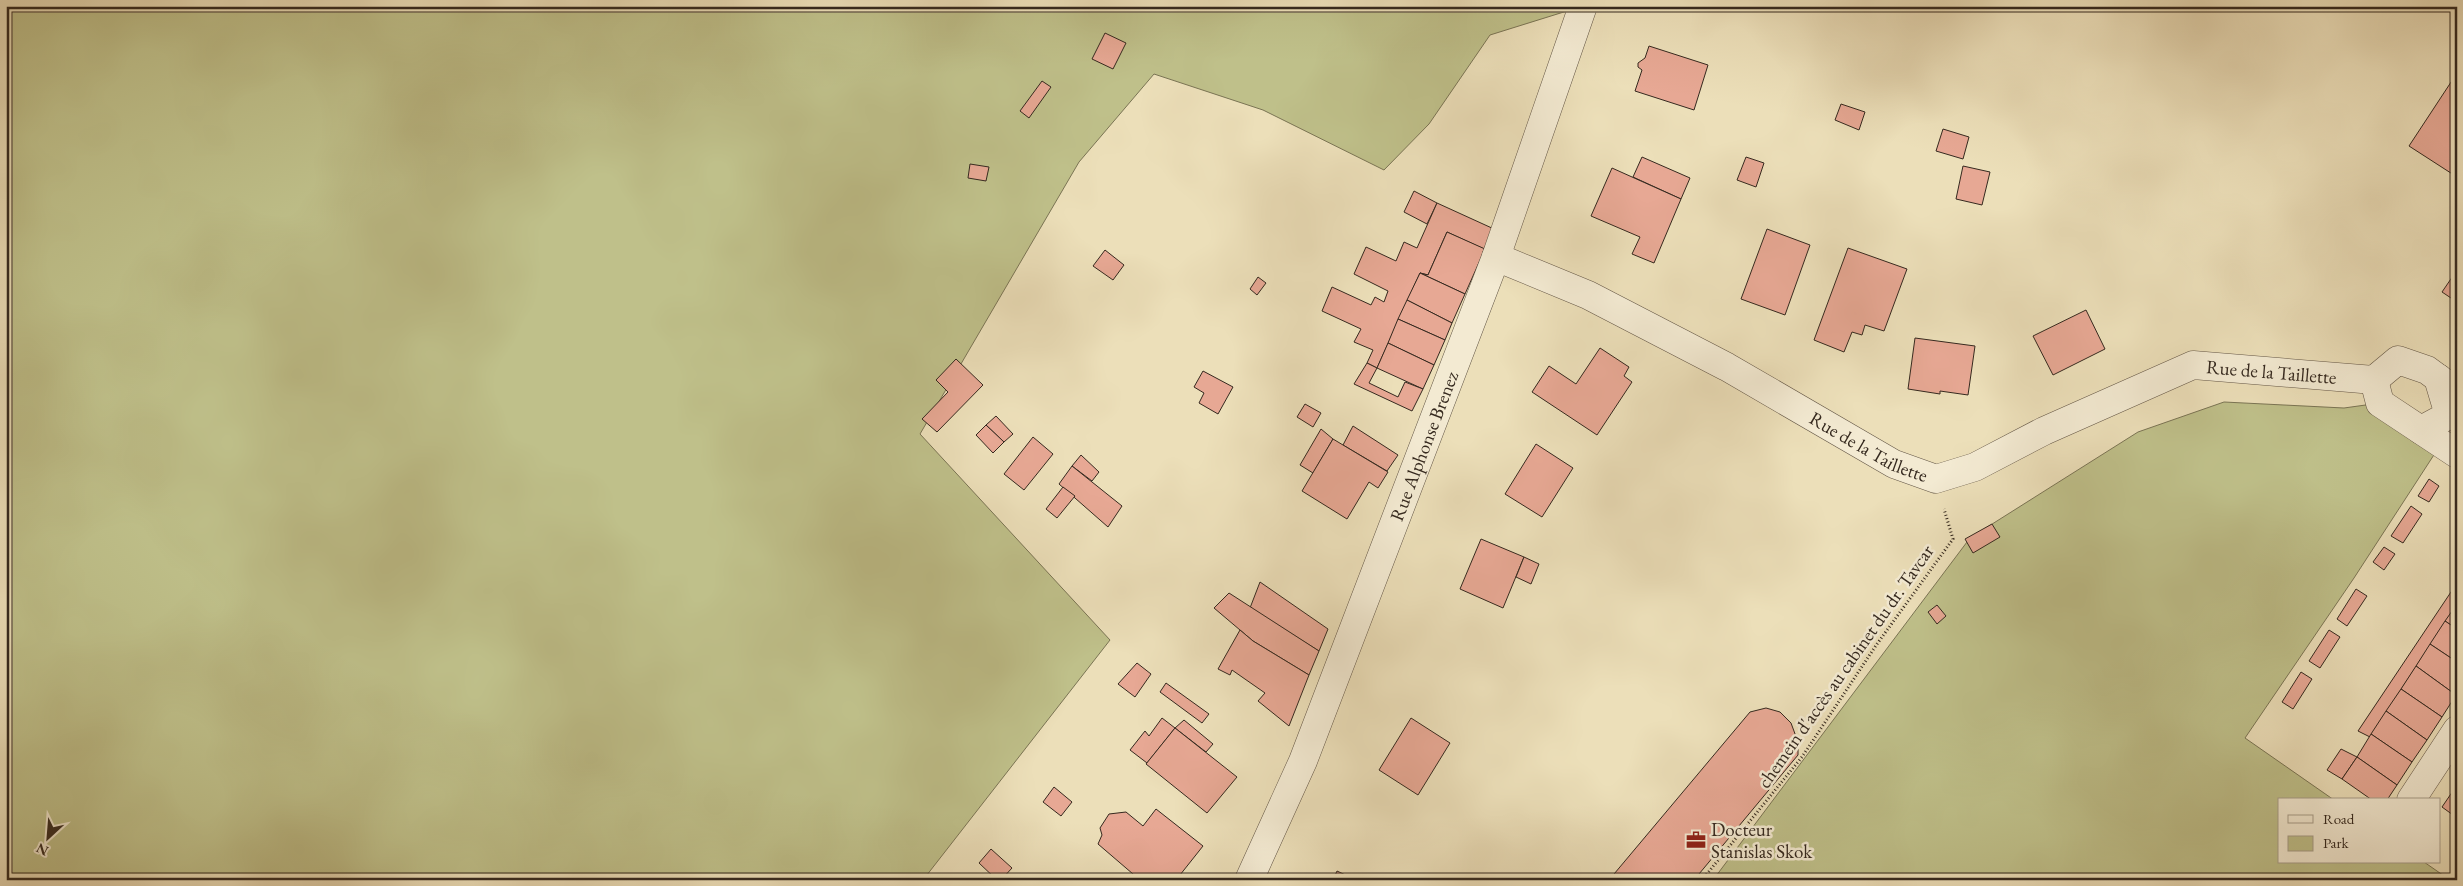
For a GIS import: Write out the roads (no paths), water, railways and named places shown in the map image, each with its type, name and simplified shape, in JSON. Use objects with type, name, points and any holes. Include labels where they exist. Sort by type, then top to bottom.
[{"type":"street","name":"Rue Alphonse Brenez","points":[[1249,880],[1303,762],[1496,257],[1583,6]]},
{"type":"street","name":"Rue de la Taillette","points":[[1496,257],[1588,295],[1727,367],[1894,464],[1936,479],[1975,466],[2044,431],[2193,364],[2374,380]]},
{"type":"street","points":[[2421,430],[2449,415],[2441,380],[2398,360],[2374,380],[2380,403],[2457,454]]},
{"type":"street","points":[[2413,798],[2457,730]]},
{"type":"place","name":"Docteur Stanislas Skok","points":[[1696,840]]}]
